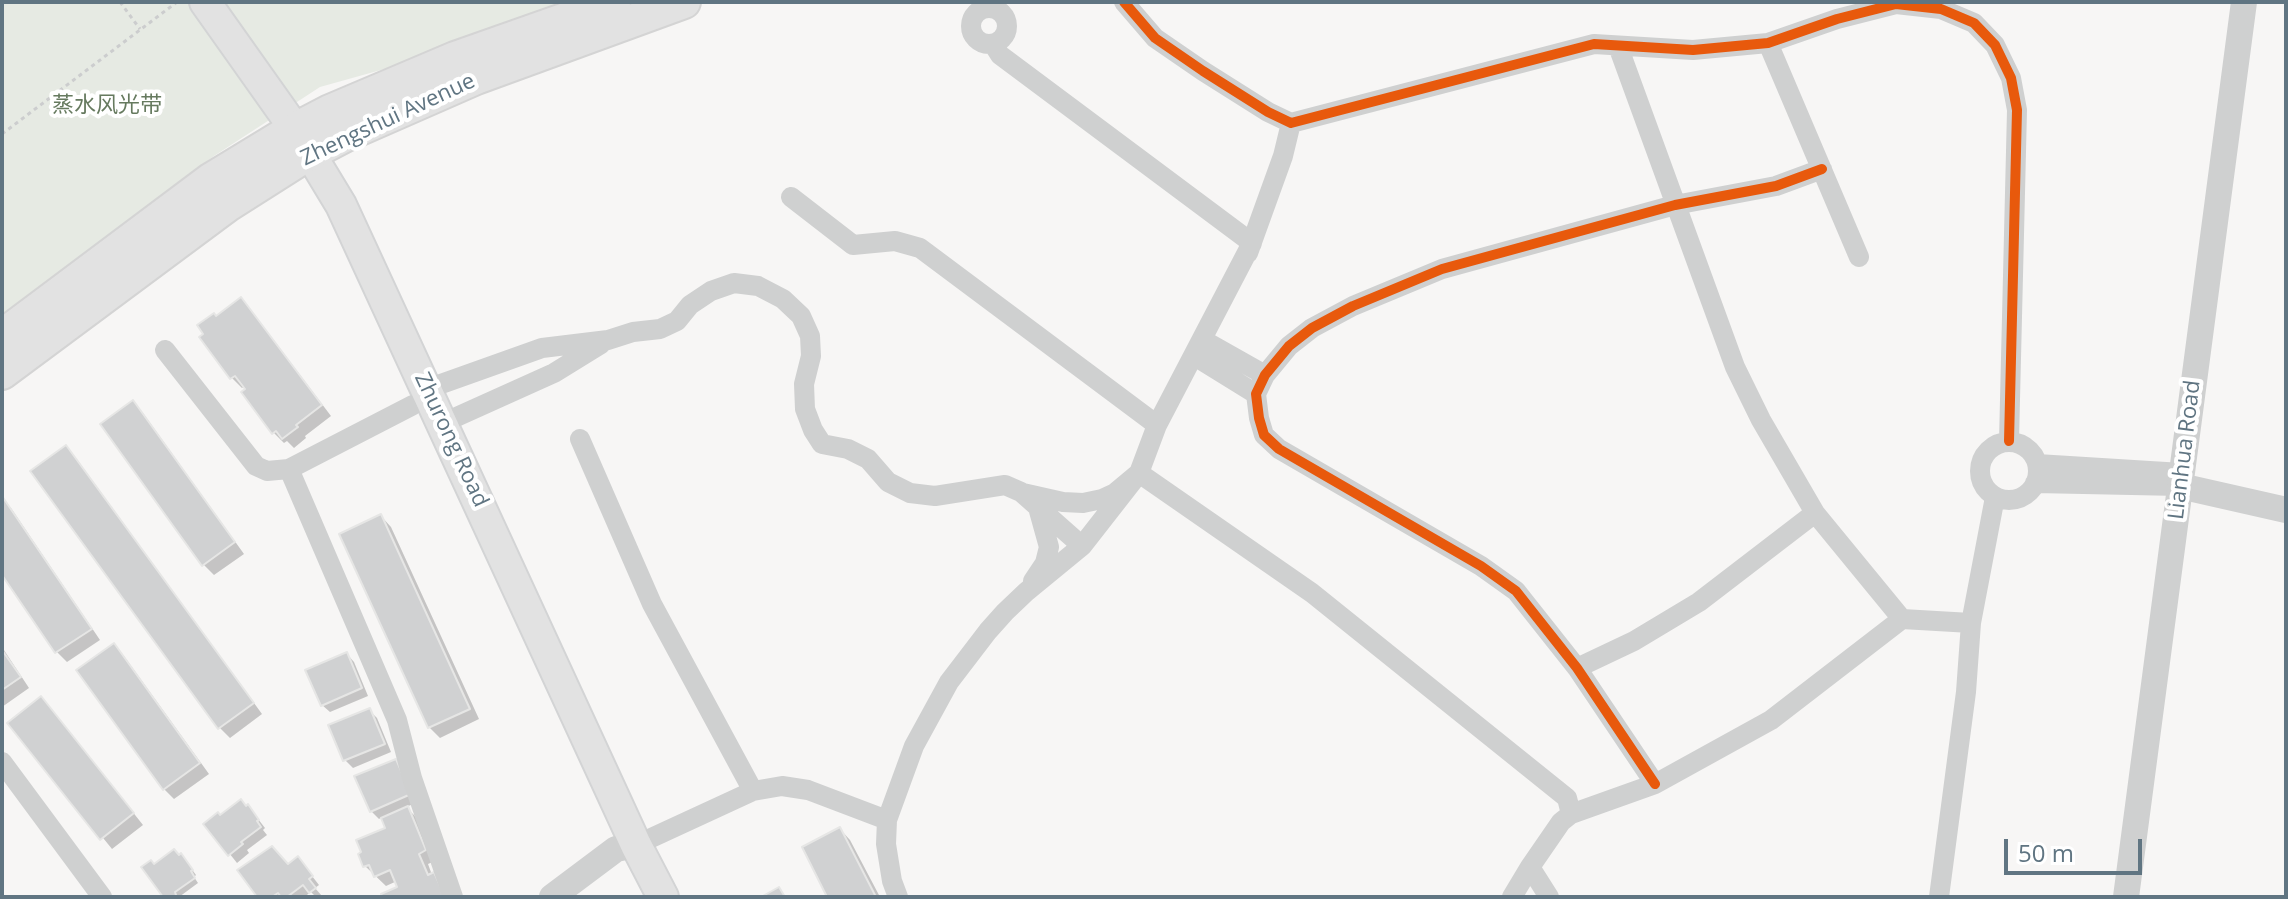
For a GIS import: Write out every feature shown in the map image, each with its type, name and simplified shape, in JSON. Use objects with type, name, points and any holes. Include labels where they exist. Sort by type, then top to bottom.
[{"type":"main road","name":"Zhurong Road","points":[[193,2],[297,145]]},
{"type":"main road","name":"Zhurong Road","points":[[205,2],[297,145],[325,211],[420,397],[624,851],[663,897]]},
{"type":"main road","name":"Zhengshui Avenue","points":[[2,373],[228,205],[297,145],[330,111],[455,58],[614,2]]},
{"type":"main road","name":"Zhengshui Avenue","points":[[2,336],[210,180],[297,145],[346,135],[476,78],[684,2]]},
{"type":"main road","name":"Zhurong Road","points":[[420,397],[443,423],[624,851],[640,897]]},
{"type":"street","points":[[1124,2],[1155,38],[1268,112],[1291,123],[1594,44],[1693,50],[1768,43],[1837,19],[1896,4],[1941,9],[1974,23],[1995,45],[2011,78],[2017,110],[2009,441]]},
{"type":"street","name":"Lianhua Road","points":[[2139,897],[2244,2]]},
{"type":"street","name":"Lianhua Road","points":[[2126,897],[2254,2]]},
{"type":"street","points":[[1768,43],[1859,257]]},
{"type":"street","points":[[993,44],[1000,55],[1252,243]]},
{"type":"street","points":[[1618,46],[1735,367],[1761,420],[1815,513],[1902,619]]},
{"type":"street","points":[[898,897],[886,844],[887,820],[914,746],[949,682],[1005,612],[1082,546],[1139,473],[1157,425],[1231,300],[1283,156],[1291,123]]},
{"type":"street","points":[[1655,784],[1577,668],[1516,591],[1481,566],[1279,449],[1264,435],[1259,418],[1261,384],[1289,346],[1312,328],[1353,306],[1442,269],[1675,205],[1776,186],[1822,169]]},
{"type":"street","points":[[791,197],[853,245],[895,241],[920,248],[1157,425]]},
{"type":"street","points":[[165,350],[256,466],[267,471],[289,469],[420,397],[542,348],[608,340],[633,332],[660,329],[677,321],[690,305],[711,291],[734,283],[758,286],[783,299],[801,316],[810,336],[811,356],[804,384],[805,409],[822,444],[848,449],[868,459],[888,482],[910,493],[935,496],[1005,485],[1061,513],[1109,513]]},
{"type":"street","points":[[443,423],[554,373],[608,340]]},
{"type":"street","points":[[1203,351],[1261,384]]},
{"type":"street","points":[[580,439],[652,604],[753,791]]},
{"type":"street","points":[[2009,441],[2027,448],[2034,455],[2036,474],[2022,497],[2013,500],[1995,497],[1987,491],[1979,473],[1980,464],[1990,447],[2009,441]]},
{"type":"street","points":[[289,469],[397,720],[412,778],[453,897]]},
{"type":"street","points":[[1021,492],[1063,502],[1083,503],[1115,493],[1139,473]]},
{"type":"street","points":[[1139,473],[1312,593],[1567,798],[1571,814]]},
{"type":"street","points":[[2036,474],[2187,481],[2286,498]]},
{"type":"street","points":[[2187,481],[2286,510]]},
{"type":"street","points":[[1021,492],[1082,546]]},
{"type":"street","points":[[1939,897],[1966,692],[1971,623],[1995,497]]},
{"type":"street","points":[[1026,592],[1045,563],[1049,547],[1037,507]]},
{"type":"street","points":[[1577,668],[1634,641],[1699,602],[1815,513]]},
{"type":"street","points":[[1512,897],[1561,822],[1571,814],[1655,784],[1771,720],[1902,619],[1971,623]]},
{"type":"street","points":[[2,762],[102,897]]},
{"type":"street","points":[[552,897],[624,851],[753,791],[782,786],[808,790],[887,820]]},
{"type":"street","points":[[570,897],[624,851]]},
{"type":"street","points":[[1530,867],[1549,897]]},
{"type":"path","points":[[120,2],[140,29]]},
{"type":"path","points":[[2,134],[177,2]]},
{"type":"green space","name":"蒸水风光带","points":[[2,2],[570,2],[388,68],[320,87],[214,156],[2,315]]},
{"type":"building","points":[[241,297],[322,405],[282,439],[276,431],[272,434],[241,392],[245,389],[235,376],[230,379],[199,337],[203,334],[197,325],[214,313],[216,316]]},
{"type":"building","points":[[133,400],[235,542],[202,566],[100,424]]},
{"type":"building","points":[[66,445],[254,703],[218,729],[30,471]]},
{"type":"building","points":[[2,496],[92,629],[55,653],[2,575]]},
{"type":"building","points":[[381,514],[470,709],[428,728],[339,534]]},
{"type":"building","points":[[114,643],[200,763],[163,790],[76,670]]},
{"type":"building","points":[[2,650],[21,677],[2,690]]},
{"type":"building","points":[[347,652],[362,688],[321,706],[305,670]]},
{"type":"building","points":[[41,696],[134,813],[100,840],[7,723]]},
{"type":"building","points":[[370,708],[385,744],[343,761],[328,725]]},
{"type":"building","points":[[396,759],[411,794],[370,812],[354,776]]},
{"type":"building","points":[[241,799],[246,806],[248,804],[261,827],[228,856],[203,824]]},
{"type":"building","points":[[408,806],[426,850],[419,854],[428,875],[434,872],[445,897],[382,897],[381,894],[397,887],[390,870],[374,877],[369,865],[363,867],[356,840],[385,828],[381,818]]},
{"type":"building","points":[[840,827],[876,897],[827,897],[802,847]]},
{"type":"building","points":[[272,846],[288,864],[298,856],[313,876],[309,879],[316,888],[309,893],[303,885],[287,897],[281,897],[278,893],[272,897],[257,897],[237,870]]},
{"type":"building","points":[[174,849],[179,855],[181,853],[195,878],[175,892],[173,897],[163,897],[141,867],[151,860],[154,864]]},
{"type":"building","points":[[779,887],[785,897],[761,897]]},
{"type":"cycle path","points":[[1124,2],[1155,38],[1268,112],[1291,123],[1594,44],[1693,50],[1768,43],[1837,19],[1896,4],[1941,9],[1974,23],[1995,45],[2011,78],[2017,110],[2009,441]]},
{"type":"cycle path","points":[[1655,784],[1577,668],[1516,591],[1481,566],[1279,449],[1264,435],[1256,394],[1265,375],[1289,346],[1312,328],[1353,306],[1442,269],[1675,205],[1776,186],[1822,169]]}]
